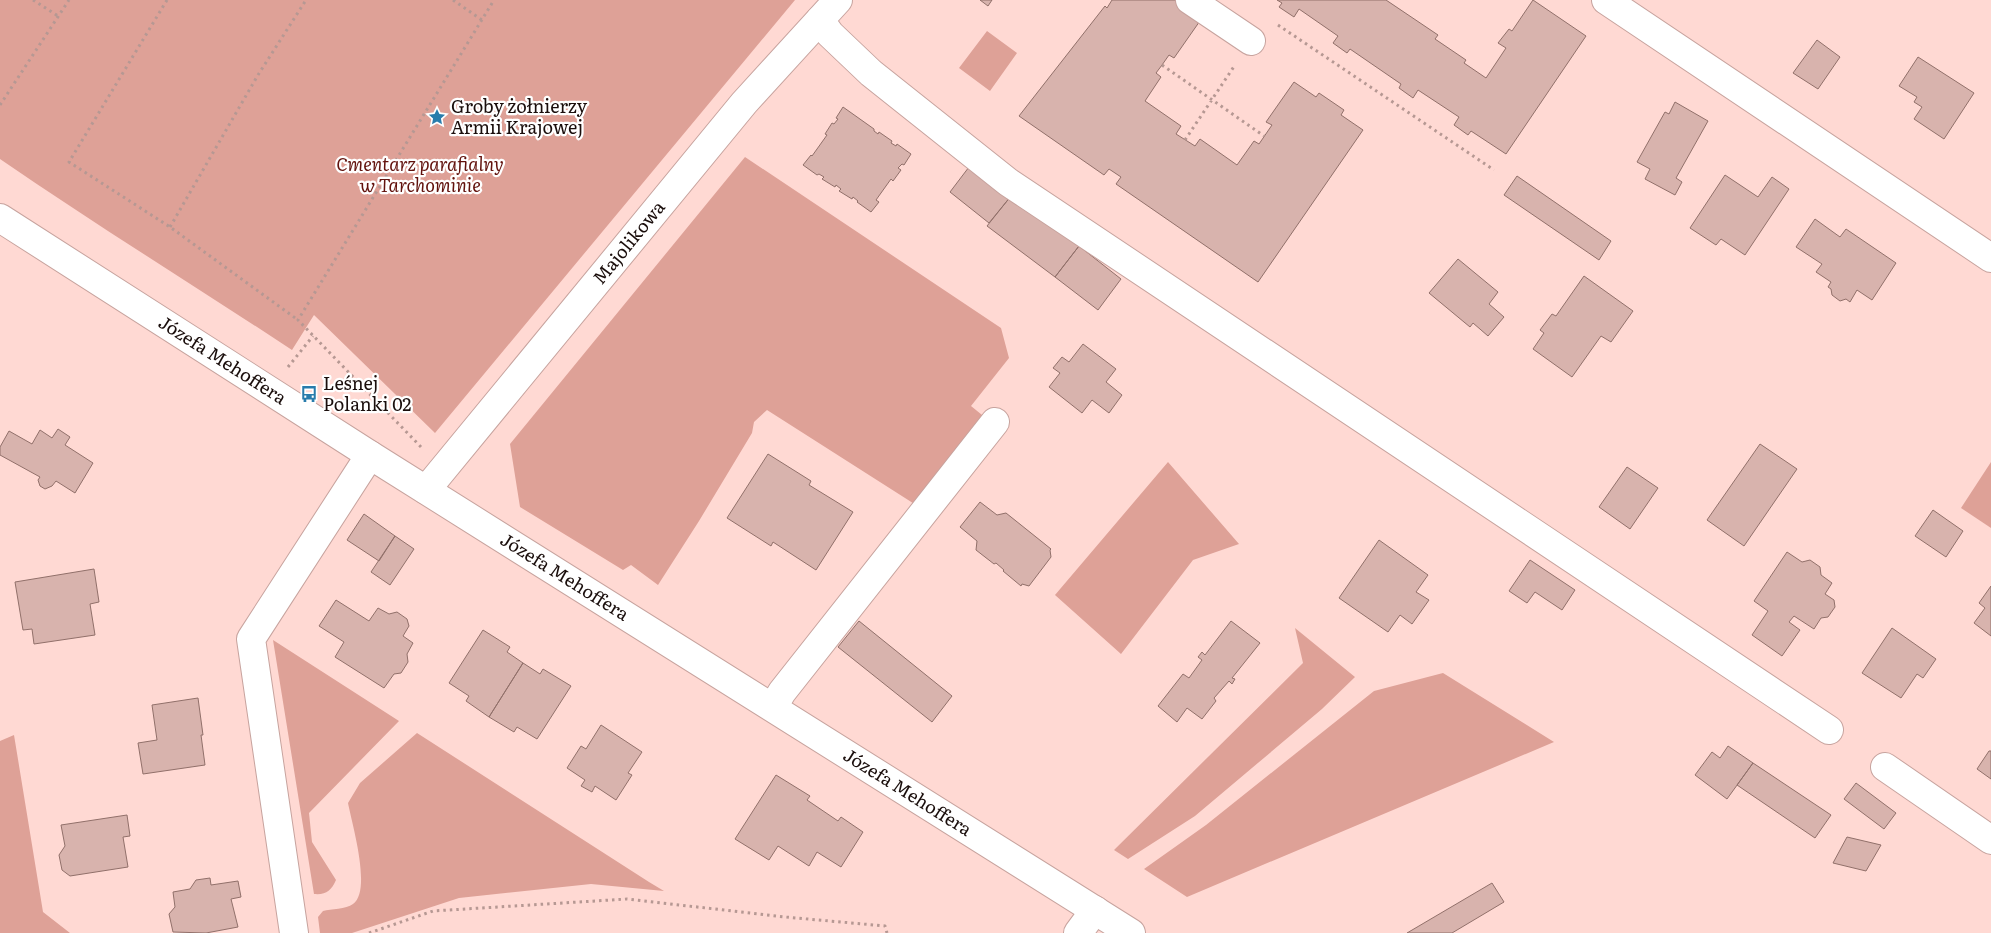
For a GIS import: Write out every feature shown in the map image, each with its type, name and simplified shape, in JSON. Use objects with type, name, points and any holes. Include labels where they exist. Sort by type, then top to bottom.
[{"type":"street","name":"Majolikowa","points":[[426,490],[744,103],[838,0]]},
{"type":"street","points":[[1190,0],[1251,41]]},
{"type":"street","points":[[1606,0],[1991,258]]},
{"type":"street","points":[[820,20],[830,34],[871,73],[1008,182],[1830,730]]},
{"type":"street","name":"Józefa Mehoffera","points":[[0,218],[370,455],[1131,933]]},
{"type":"street","points":[[773,708],[782,692],[995,422]]},
{"type":"street","points":[[294,933],[251,639],[370,455]]},
{"type":"street","points":[[1886,767],[1991,840]]},
{"type":"street","points":[[1078,933],[1095,910]]},
{"type":"path","points":[[33,0],[58,16]]},
{"type":"path","points":[[0,105],[69,0]]},
{"type":"path","points":[[166,0],[69,162],[170,227],[298,320],[420,446]]},
{"type":"path","points":[[170,227],[258,75],[306,0]]},
{"type":"path","points":[[453,0],[482,20]]},
{"type":"path","points":[[298,320],[494,0]]},
{"type":"path","points":[[1272,22],[1494,170]]},
{"type":"path","points":[[1186,140],[1251,41]]},
{"type":"path","points":[[1162,65],[1264,136]]},
{"type":"path","points":[[286,369],[313,336]]},
{"type":"path","points":[[369,933],[433,912],[627,899],[885,926],[887,933]]},
{"type":"green space","name":"Cmentarz parafialny w Tarchominie","points":[[0,0],[795,0],[435,433],[314,315],[292,350],[72,208],[0,159]]},
{"type":"green space","points":[[987,31],[1017,53],[990,91],[959,68]]},
{"type":"green space","points":[[745,157],[1001,328],[1009,358],[971,406],[987,419],[916,505],[767,410],[754,422],[752,433],[658,585],[631,565],[623,570],[520,507],[510,444]]},
{"type":"green space","points":[[1168,462],[1239,544],[1193,560],[1121,654],[1055,595]]},
{"type":"green space","points":[[1991,462],[1991,528],[1961,508]]},
{"type":"green space","points":[[1295,628],[1355,677],[1322,709],[1195,816],[1128,859],[1114,850],[1303,663]]},
{"type":"green space","points":[[273,640],[399,721],[309,813],[312,842],[336,880],[330,890],[322,894],[314,894]]},
{"type":"green space","points":[[1443,673],[1554,742],[1187,897],[1144,869],[1206,825],[1374,691]]},
{"type":"green space","points":[[417,733],[664,891],[591,884],[459,898],[352,933],[320,933],[318,917],[323,911],[350,906],[358,897],[361,886],[359,856],[348,803],[360,783]]},
{"type":"green space","points":[[14,735],[43,912],[70,933],[0,933],[0,741]]},
{"type":"building","points":[[980,0],[992,0],[988,6]]},
{"type":"building","points":[[1112,0],[1182,0],[1202,18],[1174,58],[1169,55],[1156,73],[1161,77],[1145,101],[1181,126],[1176,134],[1195,146],[1200,139],[1237,165],[1254,141],[1259,144],[1272,125],[1266,122],[1294,82],[1316,97],[1319,93],[1344,110],[1341,115],[1363,130],[1258,282],[1116,184],[1121,177],[1109,169],[1104,175],[1019,116],[1105,6],[1107,8]]},
{"type":"building","points":[[1277,0],[1386,0],[1438,35],[1435,39],[1466,60],[1464,63],[1486,78],[1506,48],[1498,43],[1509,29],[1512,31],[1533,0],[1586,36],[1506,154],[1471,131],[1468,135],[1454,125],[1459,117],[1418,90],[1413,98],[1399,88],[1401,84],[1350,49],[1347,53],[1333,43],[1338,36],[1299,9],[1294,17],[1279,7],[1282,3]]},
{"type":"building","points":[[1817,40],[1840,57],[1818,89],[1793,73]]},
{"type":"building","points":[[1918,57],[1974,93],[1944,139],[1914,119],[1922,107],[1914,102],[1917,97],[1899,86]]},
{"type":"building","points":[[1675,102],[1708,121],[1676,178],[1682,182],[1675,195],[1645,179],[1650,169],[1637,162],[1665,112],[1669,114]]},
{"type":"building","points":[[843,107],[874,129],[878,134],[879,132],[892,141],[891,143],[896,146],[897,144],[911,154],[904,165],[902,164],[898,168],[901,170],[893,181],[891,179],[876,200],[879,202],[871,212],[853,197],[852,199],[839,191],[841,189],[836,185],[835,187],[822,179],[824,177],[819,174],[817,175],[803,165],[827,135],[825,134],[832,123],[834,124],[838,119],[836,118]]},
{"type":"building","points":[[969,167],[1011,196],[989,223],[950,192]]},
{"type":"building","points":[[1725,175],[1758,197],[1772,177],[1789,189],[1745,255],[1721,239],[1716,245],[1690,228]]},
{"type":"building","points":[[1517,176],[1611,241],[1599,260],[1504,195]]},
{"type":"building","points":[[1011,196],[1079,246],[1055,277],[987,226]]},
{"type":"building","points":[[1815,219],[1840,237],[1846,229],[1896,263],[1872,300],[1857,290],[1850,302],[1846,299],[1840,301],[1832,295],[1831,289],[1828,287],[1831,282],[1816,272],[1822,264],[1796,247]]},
{"type":"building","points":[[1079,246],[1121,279],[1098,310],[1055,277]]},
{"type":"building","points":[[1458,259],[1498,292],[1489,304],[1504,317],[1488,336],[1473,323],[1470,327],[1429,293]]},
{"type":"building","points":[[1584,276],[1633,311],[1611,342],[1601,336],[1572,377],[1533,349],[1544,333],[1540,330],[1552,314],[1556,316]]},
{"type":"building","points":[[1083,344],[1116,369],[1106,382],[1122,395],[1109,413],[1092,400],[1082,413],[1049,387],[1060,373],[1053,368],[1062,357],[1069,362]]},
{"type":"building","points":[[58,429],[70,437],[65,445],[93,463],[75,493],[56,481],[52,486],[45,489],[40,486],[38,480],[40,477],[0,455],[0,447],[9,431],[32,444],[40,430],[52,438]]},
{"type":"building","points":[[1760,444],[1797,469],[1744,546],[1707,520]]},
{"type":"building","points":[[768,454],[811,481],[809,485],[853,512],[816,570],[773,542],[771,546],[727,518]]},
{"type":"building","points":[[1627,467],[1658,488],[1630,529],[1599,507]]},
{"type":"building","points":[[980,502],[997,515],[1006,513],[1051,549],[1051,557],[1029,586],[1022,584],[1021,586],[996,563],[994,564],[976,550],[977,541],[960,527]]},
{"type":"building","points":[[1933,510],[1963,531],[1946,557],[1915,536]]},
{"type":"building","points":[[364,514],[395,536],[379,561],[347,540]]},
{"type":"building","points":[[395,536],[414,549],[390,585],[371,572]]},
{"type":"building","points":[[1379,540],[1428,575],[1416,592],[1429,600],[1412,624],[1400,615],[1388,632],[1339,598]]},
{"type":"building","points":[[1787,552],[1802,562],[1810,560],[1820,567],[1821,575],[1832,583],[1825,594],[1834,600],[1835,607],[1828,617],[1821,618],[1814,629],[1794,616],[1789,622],[1800,630],[1782,656],[1752,635],[1768,611],[1754,601]]},
{"type":"building","points":[[1530,560],[1575,590],[1562,610],[1535,592],[1527,603],[1509,591]]},
{"type":"building","points":[[94,569],[99,602],[90,604],[95,635],[34,644],[32,629],[23,630],[15,582]]},
{"type":"building","points":[[1991,586],[1991,636],[1974,623],[1985,608],[1979,603]]},
{"type":"building","points":[[336,600],[369,621],[378,608],[389,614],[397,612],[407,619],[409,626],[403,636],[413,643],[407,654],[408,662],[401,673],[394,674],[384,688],[335,657],[344,642],[319,626]]},
{"type":"building","points":[[859,621],[952,696],[932,722],[838,647]]},
{"type":"building","points":[[1231,621],[1260,643],[1232,678],[1235,679],[1232,684],[1229,681],[1214,698],[1216,701],[1202,719],[1187,708],[1177,722],[1158,706],[1183,674],[1189,678],[1202,660],[1198,657],[1202,652],[1205,655]]},
{"type":"building","points":[[1892,628],[1936,659],[1923,678],[1917,674],[1901,698],[1862,673]]},
{"type":"building","points":[[483,630],[510,647],[507,652],[523,663],[489,717],[466,701],[469,696],[449,683]]},
{"type":"building","points":[[523,663],[540,674],[543,669],[571,686],[537,739],[517,727],[514,732],[489,717]]},
{"type":"building","points":[[198,698],[205,765],[143,774],[138,743],[157,740],[152,705]]},
{"type":"building","points":[[601,725],[642,752],[628,773],[632,775],[616,800],[595,786],[592,792],[581,786],[585,780],[567,768],[581,746],[586,749]]},
{"type":"building","points":[[1728,746],[1753,763],[1727,799],[1695,775],[1712,752],[1720,758]]},
{"type":"building","points":[[1989,751],[1991,751],[1991,779],[1977,769]]},
{"type":"building","points":[[1753,763],[1831,815],[1815,838],[1737,785]]},
{"type":"building","points":[[776,775],[810,796],[807,800],[838,821],[841,817],[863,832],[841,867],[817,852],[809,866],[778,846],[769,860],[735,839]]},
{"type":"building","points":[[1856,783],[1896,813],[1884,829],[1844,799]]},
{"type":"building","points":[[127,815],[130,836],[123,837],[128,867],[70,876],[62,870],[59,855],[65,846],[61,825]]},
{"type":"building","points":[[1847,837],[1881,845],[1866,871],[1833,863]]},
{"type":"building","points":[[210,878],[211,885],[238,881],[241,897],[231,899],[238,927],[206,933],[173,932],[169,914],[175,907],[173,892],[190,889],[196,880]]},
{"type":"building","points":[[1492,883],[1504,902],[1452,933],[1407,933]]},
{"type":"place","name":"Groby żołnierzy Armii Krajowej","points":[[437,117]]},
{"type":"place","name":"Leśnej Polanki 02","points":[[309,394]]}]
